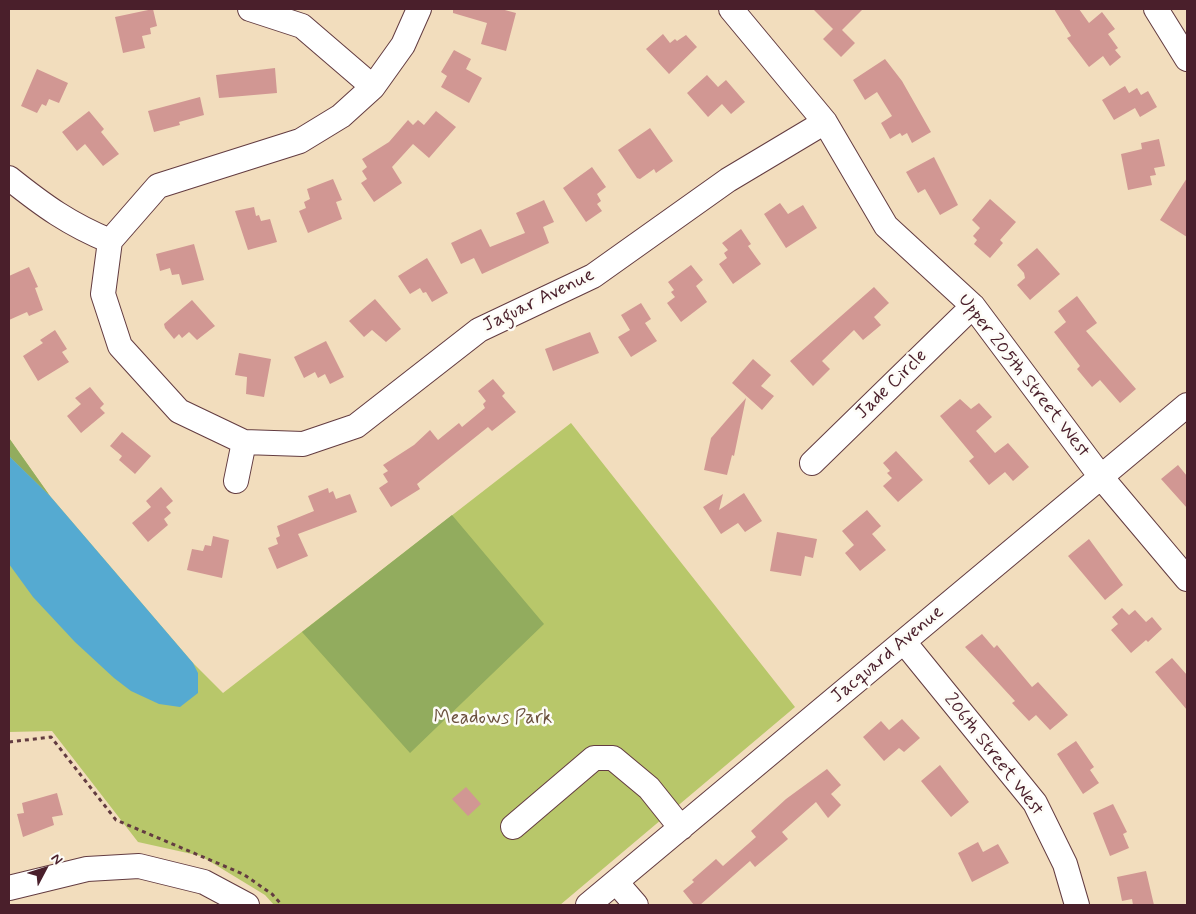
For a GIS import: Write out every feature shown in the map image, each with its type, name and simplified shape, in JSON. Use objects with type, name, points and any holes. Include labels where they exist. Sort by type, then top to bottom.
[{"type":"street","points":[[250,9],[302,26],[373,87]]},
{"type":"street","points":[[9,178],[52,212],[77,227],[110,241],[158,186],[300,141],[341,116],[373,87],[403,45],[419,9]]},
{"type":"street","name":"Upper 205th Street West","points":[[731,9],[825,122],[886,226],[973,306],[1102,477],[1187,579]]},
{"type":"street","points":[[1156,9],[1187,59]]},
{"type":"street","name":"Jaguar Avenue","points":[[110,241],[103,294],[120,346],[179,411],[244,442],[303,444],[356,426],[479,330],[593,276],[728,180],[825,122]]},
{"type":"street","name":"Jade Circle","points":[[812,464],[973,306]]},
{"type":"street","name":"Jacquard Avenue","points":[[588,905],[1187,405]]},
{"type":"street","points":[[236,481],[244,442]]},
{"type":"street","name":"206th Street West","points":[[904,642],[1035,803],[1065,864],[1076,905]]},
{"type":"street","points":[[513,827],[594,758],[613,758],[649,788],[681,828]]},
{"type":"street","points":[[9,888],[87,869],[139,866],[204,882],[247,905]]},
{"type":"street","points":[[616,882],[636,905]]},
{"type":"path","points":[[9,742],[51,737],[116,820],[242,874],[272,894],[282,905]]},
{"type":"green space","name":"Meadows Park","points":[[571,423],[795,707],[560,905],[274,905],[265,895],[201,856],[138,842],[52,731],[9,732],[9,438],[50,496],[193,663],[223,693]]},
{"type":"green space","points":[[9,438],[50,496],[9,456]]},
{"type":"green space","points":[[452,515],[544,624],[410,753],[302,632]]},
{"type":"water","points":[[9,456],[50,496],[193,663],[198,673],[198,693],[180,707],[159,704],[131,691],[114,678],[75,642],[33,597],[9,564]]},
{"type":"building","points":[[153,9],[157,26],[150,28],[151,34],[142,36],[145,48],[123,53],[115,17]]},
{"type":"building","points":[[453,9],[501,9],[516,13],[506,51],[481,44],[487,23],[453,13]]},
{"type":"building","points":[[813,9],[863,9],[842,30],[855,43],[841,57],[823,39],[833,29]]},
{"type":"building","points":[[1054,9],[1079,9],[1089,23],[1102,12],[1115,29],[1108,34],[1118,48],[1115,50],[1121,57],[1110,66],[1103,56],[1089,67],[1067,38],[1071,36]]},
{"type":"building","points":[[663,34],[670,43],[686,35],[697,47],[669,74],[646,49]]},
{"type":"building","points":[[454,50],[471,59],[466,69],[482,78],[469,103],[441,87],[447,76],[441,72]]},
{"type":"building","points":[[885,59],[902,81],[931,132],[912,143],[907,133],[902,136],[900,133],[890,139],[881,123],[892,116],[877,92],[865,100],[853,80]]},
{"type":"building","points":[[275,68],[277,93],[219,98],[216,75]]},
{"type":"building","points":[[37,69],[68,83],[59,103],[49,99],[46,106],[42,104],[37,113],[21,106]]},
{"type":"building","points":[[707,75],[718,87],[726,80],[745,102],[731,114],[722,104],[708,117],[687,93]]},
{"type":"building","points":[[1125,86],[1129,93],[1137,88],[1141,95],[1148,91],[1157,107],[1140,117],[1135,108],[1114,120],[1102,100]]},
{"type":"building","points":[[200,97],[204,115],[179,122],[180,125],[154,132],[148,111]]},
{"type":"building","points":[[89,111],[104,129],[101,132],[119,154],[103,166],[85,144],[77,151],[62,132]]},
{"type":"building","points":[[436,111],[456,127],[429,158],[413,144],[392,167],[402,183],[374,202],[361,183],[367,179],[362,171],[367,167],[362,159],[389,142],[408,120],[413,125],[418,120],[424,125]]},
{"type":"building","points":[[650,128],[673,161],[656,173],[654,169],[640,179],[637,178],[618,150]]},
{"type":"building","points":[[1159,139],[1165,166],[1154,168],[1156,175],[1150,176],[1152,185],[1128,190],[1121,154],[1142,149],[1141,143]]},
{"type":"building","points":[[934,157],[958,205],[940,215],[925,189],[918,193],[906,172]]},
{"type":"building","points":[[592,167],[606,187],[597,194],[601,201],[597,204],[602,211],[586,222],[563,188]]},
{"type":"building","points":[[1187,178],[1187,237],[1160,220]]},
{"type":"building","points":[[333,179],[342,200],[336,202],[342,219],[308,233],[299,211],[306,208],[304,202],[310,199],[307,189]]},
{"type":"building","points":[[990,199],[1016,222],[1000,240],[1003,243],[990,258],[974,244],[977,240],[973,236],[980,228],[972,220]]},
{"type":"building","points":[[544,200],[554,222],[543,227],[549,243],[482,274],[474,258],[461,264],[451,243],[481,229],[490,247],[525,233],[516,213]]},
{"type":"building","points":[[780,203],[788,214],[803,205],[817,228],[786,248],[764,214]]},
{"type":"building","points":[[254,207],[256,216],[259,215],[261,221],[270,219],[277,242],[248,250],[235,211]]},
{"type":"building","points":[[741,229],[751,244],[748,246],[761,264],[733,284],[719,264],[727,258],[724,253],[728,250],[722,243]]},
{"type":"building","points":[[194,244],[204,280],[182,285],[179,274],[172,275],[170,268],[160,271],[156,254]]},
{"type":"building","points":[[1037,248],[1060,274],[1030,300],[1017,285],[1025,278],[1024,273],[1017,265]]},
{"type":"building","points":[[427,258],[448,293],[432,302],[426,292],[423,293],[420,288],[410,294],[398,276]]},
{"type":"building","points":[[691,265],[703,280],[696,286],[707,302],[681,322],[667,303],[675,297],[671,292],[674,290],[668,282]]},
{"type":"building","points":[[29,267],[38,287],[35,288],[43,310],[29,316],[27,312],[9,320],[9,276]]},
{"type":"building","points":[[874,287],[889,303],[874,317],[881,325],[863,340],[854,330],[822,361],[830,369],[813,386],[790,361]]},
{"type":"building","points":[[1077,296],[1097,323],[1086,331],[1136,389],[1120,403],[1100,380],[1092,387],[1077,369],[1080,366],[1054,332],[1066,322],[1058,311]]},
{"type":"building","points":[[375,299],[401,329],[386,342],[372,330],[364,337],[349,321]]},
{"type":"building","points":[[192,300],[215,326],[197,340],[189,332],[182,338],[179,334],[174,339],[164,324]]},
{"type":"building","points":[[641,303],[651,319],[645,323],[657,341],[631,357],[618,337],[630,330],[621,315]]},
{"type":"building","points":[[55,330],[67,349],[62,352],[69,362],[38,381],[23,356],[43,343],[40,340]]},
{"type":"building","points":[[590,332],[599,353],[553,371],[545,349]]},
{"type":"building","points":[[326,341],[344,377],[330,384],[325,374],[318,378],[315,372],[304,378],[294,357]]},
{"type":"building","points":[[239,353],[271,359],[264,397],[246,394],[247,377],[235,375]]},
{"type":"building","points":[[753,359],[771,375],[761,386],[774,396],[762,410],[732,383]]},
{"type":"building","points":[[493,379],[505,393],[502,396],[516,412],[492,431],[488,427],[417,484],[420,489],[391,507],[379,488],[388,482],[383,474],[388,471],[383,465],[414,445],[430,430],[438,440],[459,423],[462,427],[485,408],[483,404],[486,401],[478,391]]},
{"type":"building","points":[[90,387],[104,404],[100,408],[105,413],[81,433],[67,416],[81,404],[75,398]]},
{"type":"building","points":[[746,398],[734,456],[732,455],[727,475],[704,470],[711,438]]},
{"type":"building","points":[[960,399],[971,409],[979,403],[992,417],[976,431],[995,453],[1008,443],[1029,467],[1013,481],[1005,472],[989,485],[969,461],[974,457],[940,416]]},
{"type":"building","points":[[122,432],[151,456],[135,474],[119,460],[122,456],[110,446]]},
{"type":"building","points":[[896,451],[923,480],[898,502],[883,486],[892,478],[887,473],[890,471],[883,463]]},
{"type":"building","points":[[1178,465],[1187,476],[1187,508],[1161,479]]},
{"type":"building","points":[[161,487],[173,501],[166,507],[171,513],[164,519],[168,525],[148,542],[132,523],[151,507],[146,501]]},
{"type":"building","points":[[328,488],[329,493],[333,491],[336,499],[350,494],[357,512],[298,534],[308,556],[277,569],[268,548],[278,544],[276,538],[280,536],[277,526],[314,511],[308,496]]},
{"type":"building","points":[[744,493],[762,521],[745,532],[738,523],[721,534],[703,507],[723,494],[719,510]]},
{"type":"building","points":[[867,510],[881,526],[872,534],[886,550],[860,571],[845,553],[854,545],[842,531]]},
{"type":"building","points":[[777,532],[817,539],[813,558],[805,556],[801,576],[770,571]]},
{"type":"building","points":[[213,536],[229,540],[222,578],[187,570],[192,549],[203,551],[205,545],[211,546]]},
{"type":"building","points":[[1089,539],[1123,585],[1105,600],[1068,556]]},
{"type":"building","points":[[1122,608],[1129,615],[1135,610],[1146,622],[1152,617],[1162,629],[1148,642],[1146,640],[1131,653],[1111,630],[1118,624],[1112,617]]},
{"type":"building","points":[[982,634],[994,648],[997,645],[1032,687],[1038,682],[1068,715],[1050,730],[1036,715],[1029,721],[1012,703],[1015,701],[965,647]]},
{"type":"building","points":[[1172,658],[1187,675],[1187,710],[1155,672]]},
{"type":"building","points":[[902,719],[920,738],[904,752],[899,748],[884,761],[863,737],[881,721],[889,730]]},
{"type":"building","points":[[1076,741],[1094,767],[1090,770],[1099,783],[1083,794],[1057,754]]},
{"type":"building","points":[[940,765],[969,802],[951,817],[921,781]]},
{"type":"building","points":[[827,769],[841,785],[831,794],[841,805],[828,818],[816,802],[782,832],[788,839],[755,867],[750,861],[700,905],[694,905],[683,891],[694,882],[692,880],[716,859],[723,866],[756,837],[751,831],[786,799]]},
{"type":"building","points":[[466,787],[481,804],[468,816],[452,799]]},
{"type":"building","points":[[57,793],[63,815],[52,817],[54,825],[23,837],[17,814],[24,813],[22,803]]},
{"type":"building","points":[[1113,804],[1127,832],[1123,834],[1129,848],[1110,856],[1093,813]]},
{"type":"building","points":[[978,842],[983,852],[998,844],[1009,863],[972,882],[958,853]]},
{"type":"building","points":[[1146,871],[1154,905],[1133,905],[1132,899],[1122,901],[1117,877]]}]
